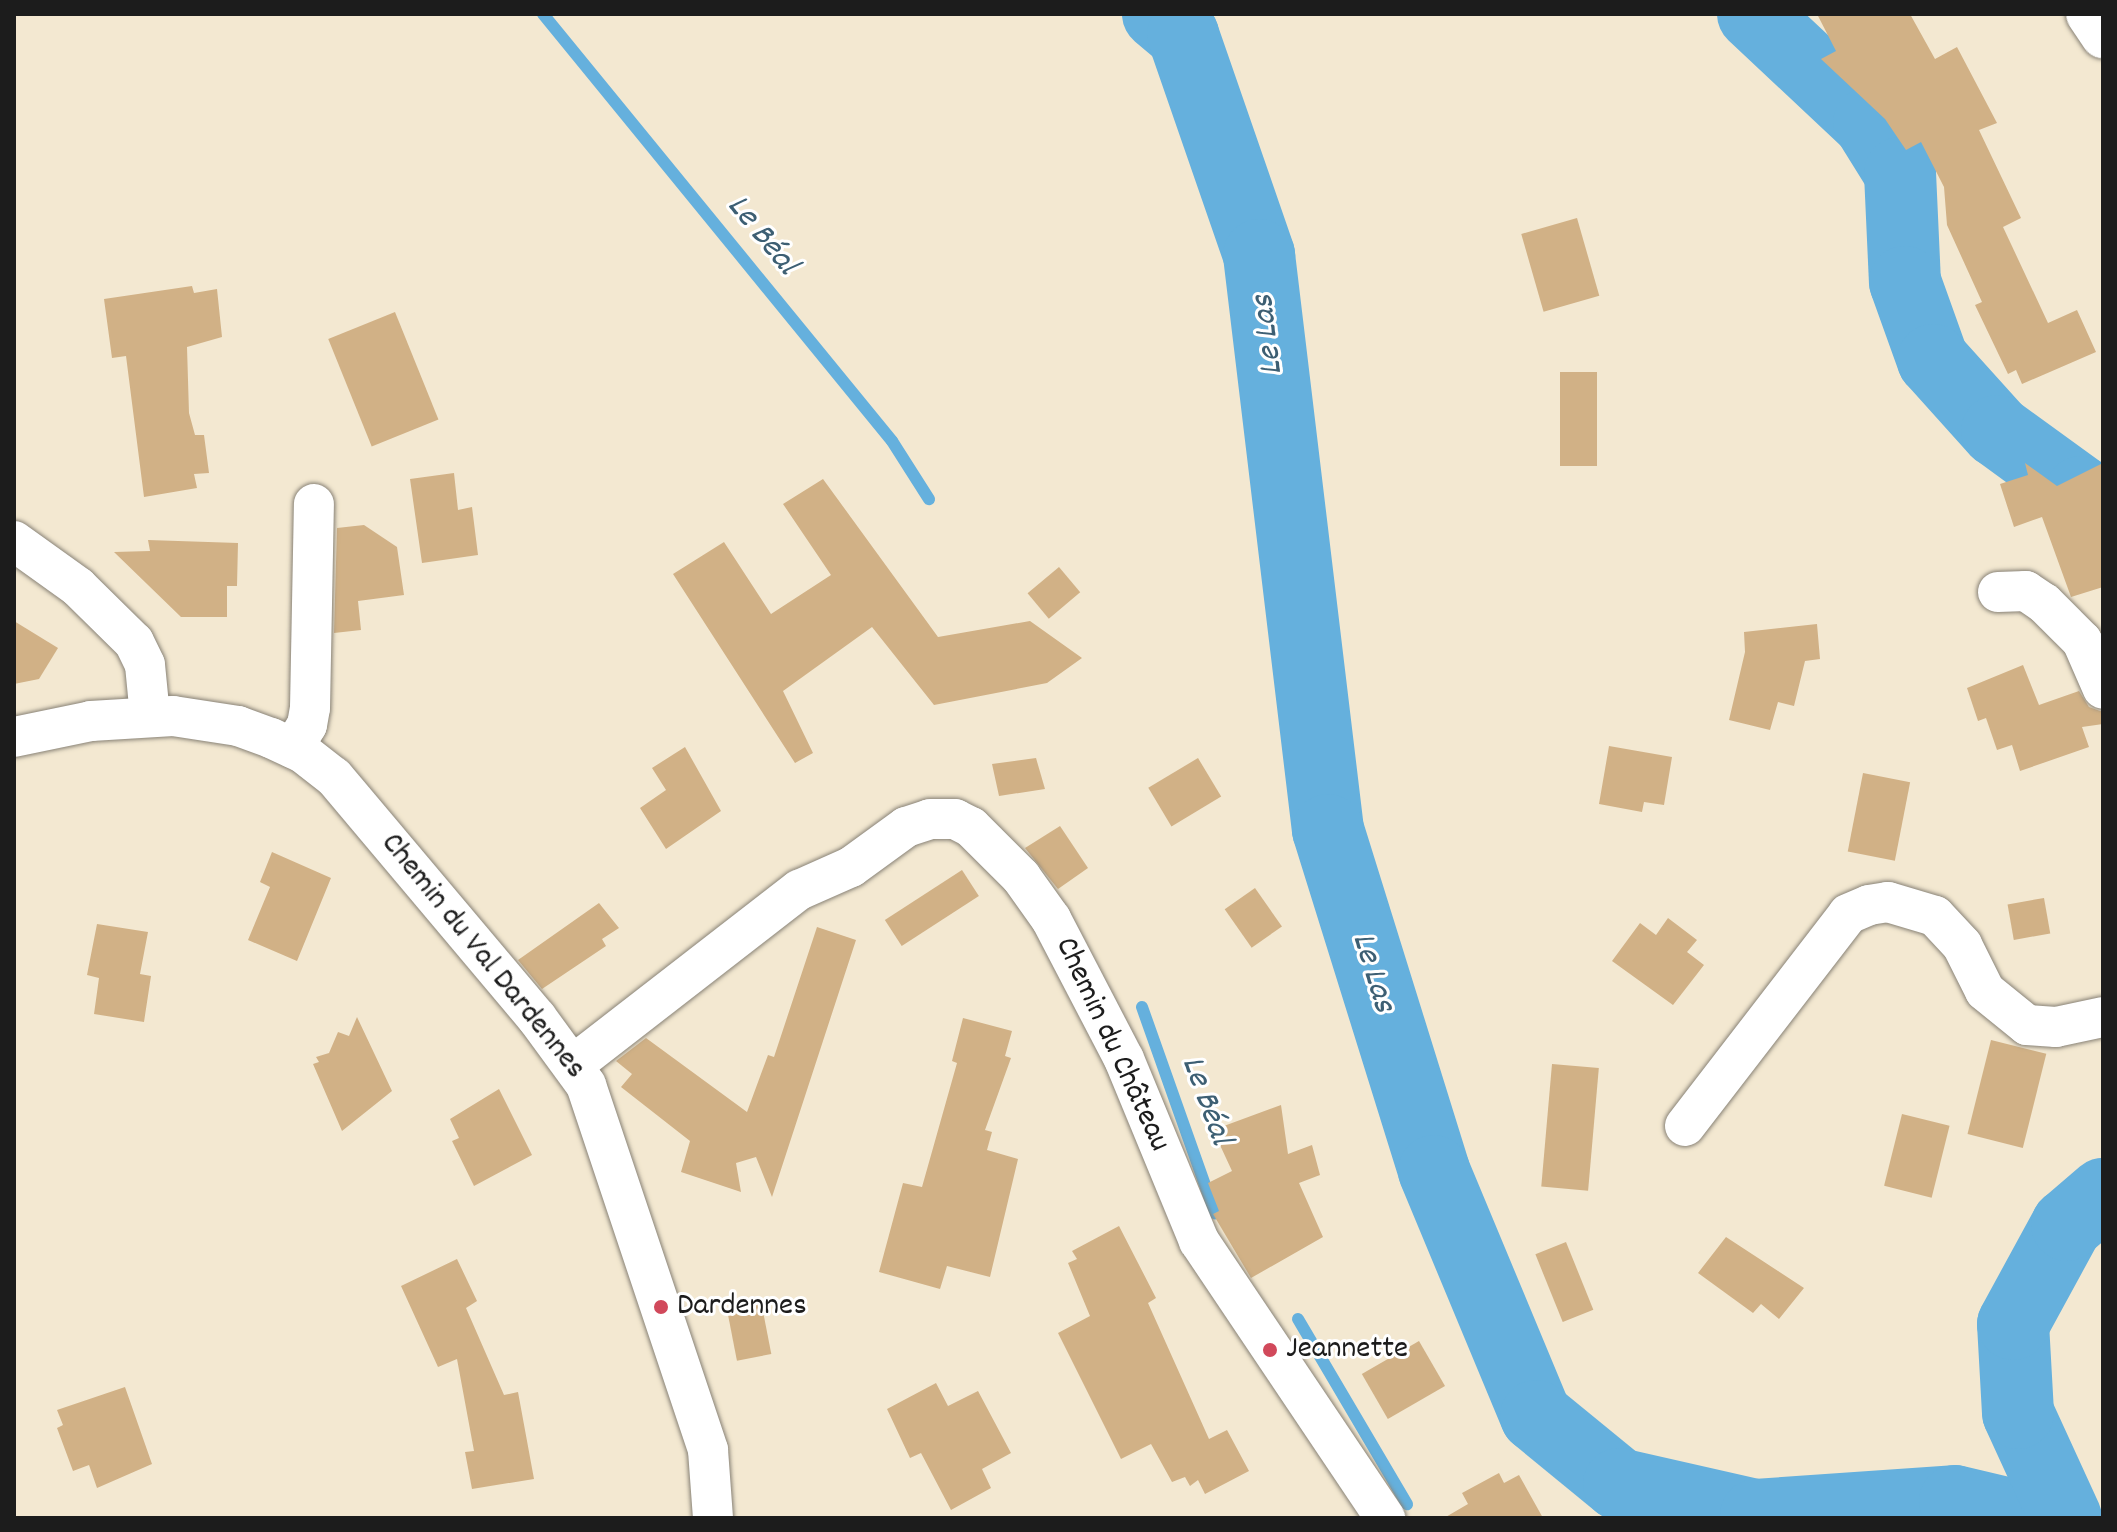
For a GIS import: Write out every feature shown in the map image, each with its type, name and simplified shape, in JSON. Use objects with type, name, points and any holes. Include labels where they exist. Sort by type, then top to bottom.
[{"type":"main road","points":[[2088,14],[2103,36]]},
{"type":"street","points":[[293,748],[307,725],[310,708],[314,504]]},
{"type":"street","points":[[14,541],[78,587],[134,642],[145,665],[150,716]]},
{"type":"street","points":[[1998,592],[2026,591],[2057,615],[2082,641],[2103,689]]},
{"type":"street","name":"Chemin du Val Dardennes","points":[[14,737],[91,721],[150,716],[238,726],[293,748],[334,777],[353,798],[573,1065],[607,1135],[702,1428],[712,1475],[713,1518]]},
{"type":"street","name":"Chemin du Château","points":[[573,1065],[799,890],[851,867],[906,827],[930,819],[955,819],[971,827],[1021,877],[1051,919],[1124,1059],[1199,1241],[1385,1518]]},
{"type":"street","points":[[1685,1126],[1848,914],[1869,905],[1888,902],[1935,916],[1962,945],[1985,991],[2027,1025],[2056,1027],[2103,1017]]},
{"type":"building","points":[[1817,14],[1910,14],[1935,59],[1957,47],[1997,123],[1979,130],[2021,218],[2003,227],[2048,323],[2077,310],[2096,352],[2022,384],[2016,370],[2008,374],[1975,305],[1982,302],[1947,225],[1944,187],[1921,142],[1906,150],[1885,119],[1821,59],[1836,51]]},
{"type":"building","points":[[1577,218],[1599,296],[1544,312],[1521,234]]},
{"type":"building","points":[[192,286],[194,293],[217,289],[222,337],[187,347],[189,413],[195,435],[204,435],[209,473],[194,474],[197,488],[144,497],[126,356],[112,358],[104,299]]},
{"type":"building","points":[[395,312],[438,420],[372,447],[328,339]]},
{"type":"building","points":[[1560,372],[1597,372],[1597,466],[1560,466]]},
{"type":"building","points":[[2025,463],[2057,486],[2103,463],[2103,587],[2071,597],[2042,517],[2014,527],[2000,484],[2028,475]]},
{"type":"building","points":[[454,473],[458,510],[472,507],[478,555],[422,563],[410,479]]},
{"type":"building","points":[[823,479],[938,637],[1030,621],[1082,658],[1047,683],[934,705],[872,627],[783,691],[813,753],[795,763],[673,574],[724,542],[771,614],[831,575],[783,504]]},
{"type":"building","points":[[364,525],[397,547],[404,595],[358,601],[361,630],[334,633],[337,528]]},
{"type":"building","points":[[148,540],[238,543],[237,586],[227,586],[227,617],[181,617],[114,552],[150,551]]},
{"type":"building","points":[[1059,567],[1080,592],[1049,619],[1028,593]]},
{"type":"building","points":[[14,621],[58,648],[39,679],[14,684]]},
{"type":"building","points":[[1817,624],[1820,659],[1805,661],[1794,706],[1778,702],[1770,730],[1729,720],[1745,652],[1744,632]]},
{"type":"building","points":[[2023,665],[2039,705],[2079,691],[2089,707],[2103,712],[2103,724],[2082,727],[2089,747],[2020,771],[2012,745],[1997,750],[1986,718],[1978,721],[1967,688]]},
{"type":"building","points":[[1609,746],[1672,757],[1664,805],[1644,802],[1642,812],[1599,804]]},
{"type":"building","points":[[685,747],[721,811],[666,849],[640,808],[666,790],[652,768]]},
{"type":"building","points":[[1036,758],[1045,789],[999,796],[992,764]]},
{"type":"building","points":[[1198,758],[1221,797],[1171,826],[1148,788]]},
{"type":"building","points":[[1863,773],[1910,782],[1895,861],[1848,852]]},
{"type":"building","points":[[1060,826],[1088,868],[1058,889],[1025,848]]},
{"type":"building","points":[[272,852],[331,878],[297,961],[248,940],[270,887],[260,882]]},
{"type":"building","points":[[962,870],[979,896],[902,946],[885,920]]},
{"type":"building","points":[[1255,888],[1282,927],[1252,948],[1225,909]]},
{"type":"building","points":[[2044,898],[2050,933],[2014,940],[2008,904]]},
{"type":"building","points":[[599,903],[619,928],[602,939],[606,946],[542,989],[518,960]]},
{"type":"building","points":[[1668,918],[1697,940],[1687,952],[1704,965],[1673,1005],[1612,961],[1640,923],[1656,935]]},
{"type":"building","points":[[97,924],[148,932],[140,974],[151,976],[144,1022],[94,1014],[99,978],[87,975]]},
{"type":"building","points":[[817,927],[856,940],[772,1197],[756,1157],[736,1163],[741,1192],[681,1172],[690,1141],[621,1087],[632,1074],[616,1061],[646,1038],[747,1112],[768,1055],[774,1057]]},
{"type":"building","points":[[357,1017],[392,1091],[342,1131],[313,1064],[319,1062],[316,1057],[329,1053],[338,1032],[349,1036]]},
{"type":"building","points":[[963,1018],[1012,1031],[1005,1056],[1011,1058],[985,1130],[992,1132],[987,1150],[1018,1159],[990,1277],[947,1266],[940,1289],[879,1272],[903,1183],[922,1187],[957,1063],[952,1061]]},
{"type":"building","points":[[1991,1040],[2046,1054],[2023,1148],[1968,1134]]},
{"type":"building","points":[[1552,1064],[1599,1068],[1588,1191],[1541,1187]]},
{"type":"building","points":[[499,1089],[532,1155],[474,1186],[452,1141],[459,1138],[450,1119]]},
{"type":"building","points":[[1281,1105],[1288,1154],[1312,1145],[1320,1175],[1299,1183],[1323,1237],[1251,1278],[1213,1214],[1219,1211],[1208,1183],[1232,1171],[1213,1130]]},
{"type":"building","points":[[1902,1114],[1950,1126],[1932,1198],[1884,1186]]},
{"type":"building","points":[[1119,1226],[1156,1298],[1148,1303],[1209,1439],[1227,1430],[1249,1471],[1205,1494],[1198,1480],[1190,1486],[1185,1477],[1172,1482],[1151,1444],[1121,1459],[1058,1333],[1090,1316],[1068,1263],[1077,1259],[1072,1251]]},
{"type":"building","points":[[1726,1237],[1804,1288],[1779,1319],[1761,1304],[1753,1313],[1698,1273]]},
{"type":"building","points":[[1566,1242],[1593,1310],[1563,1322],[1535,1254]]},
{"type":"building","points":[[457,1259],[477,1301],[466,1308],[504,1395],[518,1392],[534,1479],[472,1489],[465,1452],[474,1451],[457,1359],[438,1367],[401,1286]]},
{"type":"building","points":[[761,1301],[771,1354],[737,1361],[727,1308]]},
{"type":"building","points":[[1419,1341],[1445,1386],[1388,1419],[1362,1374]]},
{"type":"building","points":[[936,1383],[948,1406],[978,1391],[1011,1453],[982,1469],[991,1488],[951,1510],[921,1453],[910,1458],[887,1409]]},
{"type":"building","points":[[125,1387],[152,1464],[97,1488],[89,1465],[73,1471],[57,1428],[63,1425],[57,1410]]},
{"type":"building","points":[[1499,1473],[1504,1483],[1519,1475],[1543,1518],[1444,1518],[1468,1504],[1462,1493]]},
{"type":"waterway","name":"Le Béal","points":[[543,14],[892,441],[929,499]]},
{"type":"waterway","name":"Le Las","points":[[1158,14],[1183,35],[1259,255],[1328,830],[1434,1171],[1536,1416],[1619,1484],[1756,1515],[1955,1501],[2027,1518]]},
{"type":"waterway","points":[[1753,14],[1869,123],[1900,173],[1905,282],[1933,360],[1997,431],[2081,492],[2103,525]]},
{"type":"waterway","name":"Le Béal","points":[[1142,1007],[1215,1213]]},
{"type":"waterway","points":[[2066,1518],[2018,1413],[2013,1324],[2067,1225],[2103,1194]]},
{"type":"waterway","name":"Le Béal","points":[[1298,1319],[1407,1504]]},
{"type":"place","name":"Dardennes","points":[[661,1307]]},
{"type":"place","name":"Jeannette","points":[[1270,1350]]}]
